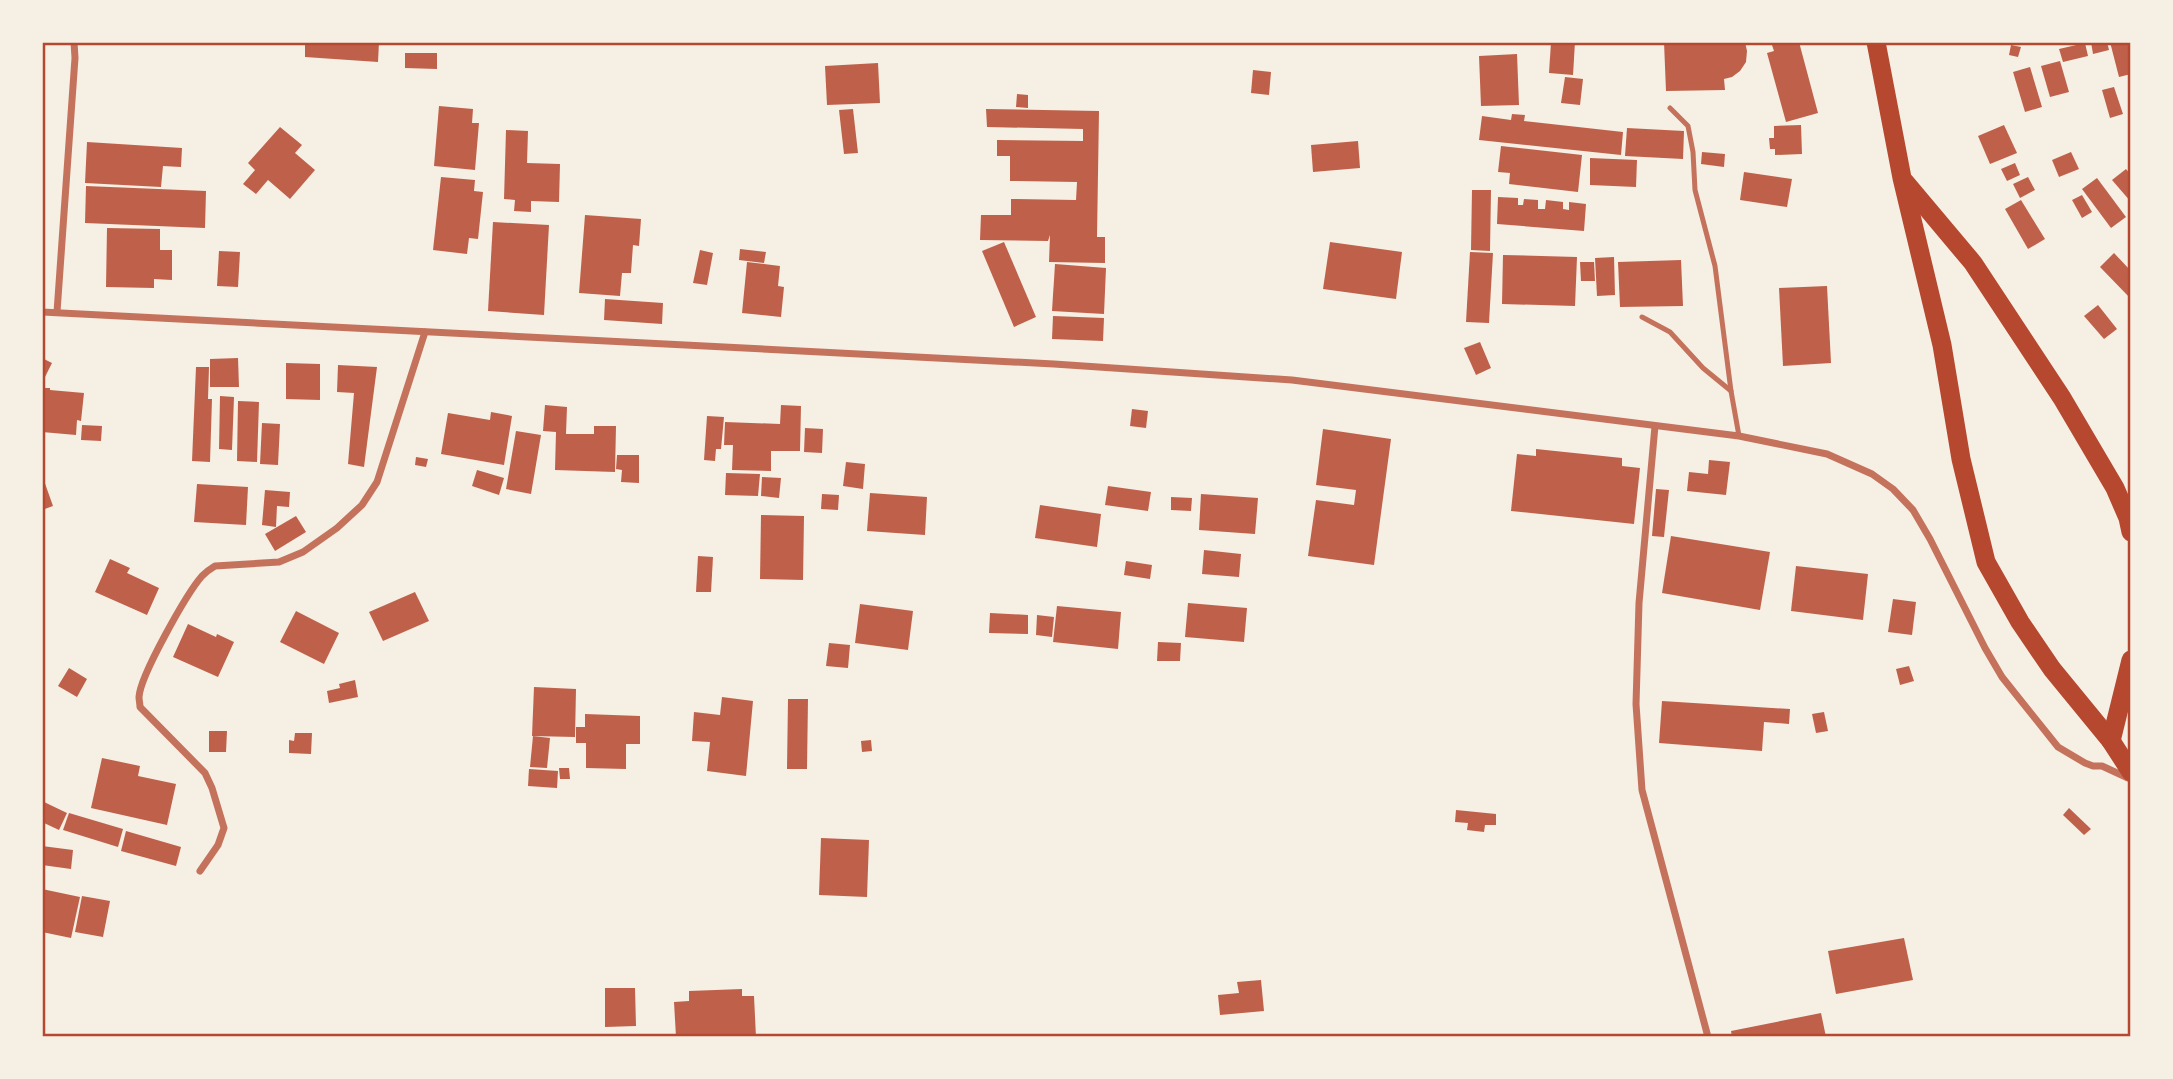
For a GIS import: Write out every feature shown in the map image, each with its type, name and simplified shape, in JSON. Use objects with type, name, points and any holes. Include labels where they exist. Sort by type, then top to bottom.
[{"type":"highway","points":[[1876,42],[1902,178],[1942,345],[1961,460],[1986,562],[2020,622],[2052,669],[2111,741],[2131,772]]},
{"type":"highway","points":[[1902,178],[1973,263],[2062,398],[2115,488],[2131,532]]},
{"type":"highway","points":[[2111,741],[2131,660]]},
{"type":"street","points":[[57,312],[74,42]]},
{"type":"street","points":[[42,312],[1040,363],[1292,380],[1739,436],[1827,454],[1872,474],[1893,489],[1913,509],[2002,677],[2058,747],[2093,766],[2112,769],[2131,780]]},
{"type":"street","points":[[200,871],[218,845],[224,828],[221,813],[205,773],[140,707],[139,695],[145,674],[180,610],[201,577],[209,570],[215,566],[279,562],[303,552],[337,528],[362,505],[377,482],[425,331]]},
{"type":"street","points":[[1655,426],[1639,603],[1636,704],[1642,790],[1708,1037]]},
{"type":"lane","points":[[1670,108],[1688,126],[1693,152],[1695,190],[1715,266],[1739,436]]},
{"type":"lane","points":[[1642,317],[1670,332],[1703,368],[1731,391]]},
{"type":"building","points":[[305,42],[379,42],[378,62],[305,57]]},
{"type":"building","points":[[1551,42],[1575,42],[1573,75],[1549,73]]},
{"type":"building","points":[[1664,42],[1745,42],[1746,62],[1740,71],[1724,79],[1725,90],[1666,91]]},
{"type":"building","points":[[1771,42],[1799,42],[1818,113],[1786,122],[1767,53],[1774,51]]},
{"type":"building","points":[[2091,42],[2107,42],[2109,50],[2093,54]]},
{"type":"building","points":[[2110,42],[2131,42],[2131,74],[2119,77]]},
{"type":"building","points":[[2085,43],[2088,56],[2063,62],[2059,49]]},
{"type":"building","points":[[2011,45],[2021,47],[2018,57],[2009,55]]},
{"type":"building","points":[[405,53],[437,53],[437,69],[405,68]]},
{"type":"building","points":[[1517,54],[1519,105],[1481,106],[1479,56]]},
{"type":"building","points":[[2060,61],[2069,92],[2050,97],[2041,66]]},
{"type":"building","points":[[878,63],[880,103],[827,105],[825,66]]},
{"type":"building","points":[[2030,67],[2042,107],[2025,112],[2013,72]]},
{"type":"building","points":[[1253,70],[1271,72],[1269,95],[1251,93]]},
{"type":"building","points":[[1565,77],[1583,79],[1580,105],[1561,103]]},
{"type":"building","points":[[2114,87],[2123,114],[2110,118],[2102,90]]},
{"type":"building","points":[[1017,94],[1028,95],[1028,108],[1016,107]]},
{"type":"building","points":[[439,106],[473,109],[472,123],[479,123],[475,170],[434,166]]},
{"type":"building","points":[[853,109],[858,153],[844,154],[839,110]]},
{"type":"building","points":[[986,109],[1099,111],[1097,237],[1105,237],[1105,263],[1049,262],[1050,235],[1048,241],[980,240],[981,215],[1011,215],[1011,199],[1076,200],[1077,182],[1010,181],[1010,156],[997,156],[997,140],[1083,141],[1083,129],[987,127]]},
{"type":"building","points":[[1512,114],[1525,115],[1524,121],[1623,132],[1621,155],[1479,140],[1482,116],[1511,120]]},
{"type":"building","points":[[1801,125],[1802,154],[1775,155],[1775,149],[1770,149],[1769,138],[1774,138],[1774,126]]},
{"type":"building","points":[[2004,125],[2017,153],[1990,164],[1978,136]]},
{"type":"building","points":[[280,127],[302,145],[295,153],[315,170],[290,199],[268,180],[256,194],[243,184],[255,170],[248,163]]},
{"type":"building","points":[[1627,128],[1684,131],[1683,159],[1625,156]]},
{"type":"building","points":[[506,130],[528,131],[527,163],[560,164],[559,202],[531,201],[531,212],[514,211],[515,200],[504,199]]},
{"type":"building","points":[[1358,141],[1360,168],[1313,172],[1311,145]]},
{"type":"building","points":[[87,142],[182,148],[181,167],[163,166],[161,187],[85,183]]},
{"type":"building","points":[[1501,146],[1582,155],[1578,192],[1509,184],[1510,173],[1498,172]]},
{"type":"building","points":[[1702,152],[1725,154],[1724,167],[1701,164]]},
{"type":"building","points":[[2071,152],[2079,169],[2059,177],[2052,160]]},
{"type":"building","points":[[1590,158],[1637,160],[1636,187],[1590,185]]},
{"type":"building","points":[[2015,163],[2020,175],[2007,181],[2001,169]]},
{"type":"building","points":[[2126,169],[2131,175],[2131,202],[2112,180]]},
{"type":"building","points":[[1744,172],[1792,179],[1787,207],[1740,200]]},
{"type":"building","points":[[441,177],[475,180],[474,191],[483,192],[478,239],[469,238],[467,254],[433,250]]},
{"type":"building","points":[[2028,177],[2035,190],[2020,198],[2013,184]]},
{"type":"building","points":[[2097,178],[2126,217],[2111,228],[2082,189]]},
{"type":"building","points":[[86,186],[206,191],[205,228],[85,223]]},
{"type":"building","points":[[1472,190],[1491,190],[1490,251],[1471,250]]},
{"type":"building","points":[[2082,195],[2092,212],[2082,218],[2072,200]]},
{"type":"building","points":[[1498,197],[1518,198],[1518,205],[1523,205],[1524,199],[1538,200],[1538,209],[1545,209],[1546,200],[1563,202],[1563,209],[1569,210],[1569,202],[1586,204],[1584,231],[1497,224]]},
{"type":"building","points":[[2021,200],[2045,239],[2028,249],[2005,209]]},
{"type":"building","points":[[585,215],[641,219],[639,246],[633,245],[631,273],[622,273],[620,296],[579,293]]},
{"type":"building","points":[[493,222],[549,225],[544,315],[488,311]]},
{"type":"building","points":[[107,228],[160,229],[160,250],[172,250],[172,280],[154,279],[154,288],[106,287]]},
{"type":"building","points":[[1004,242],[1036,317],[1014,327],[982,251]]},
{"type":"building","points":[[1330,242],[1402,252],[1396,299],[1323,289]]},
{"type":"building","points":[[740,249],[766,252],[764,263],[739,260]]},
{"type":"building","points":[[700,250],[713,253],[707,285],[693,283]]},
{"type":"building","points":[[219,251],[240,252],[238,287],[217,286]]},
{"type":"building","points":[[1470,252],[1493,253],[1489,323],[1466,322]]},
{"type":"building","points":[[2114,253],[2131,271],[2131,299],[2100,267]]},
{"type":"building","points":[[1503,255],[1577,257],[1575,306],[1502,304]]},
{"type":"building","points":[[1614,257],[1615,295],[1597,296],[1595,258]]},
{"type":"building","points":[[1681,260],[1683,306],[1620,307],[1618,262]]},
{"type":"building","points":[[747,262],[780,266],[778,286],[784,287],[781,317],[742,313]]},
{"type":"building","points":[[1580,262],[1594,262],[1595,281],[1581,281]]},
{"type":"building","points":[[1055,264],[1106,268],[1104,314],[1052,311]]},
{"type":"building","points":[[1827,286],[1831,363],[1783,366],[1779,288]]},
{"type":"building","points":[[605,299],[663,303],[662,324],[604,320]]},
{"type":"building","points":[[2098,305],[2117,329],[2104,339],[2084,316]]},
{"type":"building","points":[[1053,316],[1104,318],[1103,341],[1052,339]]},
{"type":"building","points":[[1480,342],[1491,368],[1476,375],[1464,348]]},
{"type":"building","points":[[42,358],[52,363],[42,383]]},
{"type":"building","points":[[238,358],[239,387],[210,387],[210,359]]},
{"type":"building","points":[[286,363],[320,364],[320,400],[286,399]]},
{"type":"building","points":[[338,365],[377,367],[364,467],[348,464],[354,393],[337,392]]},
{"type":"building","points":[[196,367],[209,367],[208,399],[212,399],[210,462],[192,461]]},
{"type":"building","points":[[42,388],[84,393],[81,421],[77,420],[76,435],[42,432]]},
{"type":"building","points":[[220,396],[234,397],[232,450],[219,449]]},
{"type":"building","points":[[238,401],[259,402],[257,462],[237,461]]},
{"type":"building","points":[[545,405],[567,407],[566,434],[594,434],[594,426],[616,426],[615,472],[555,470],[556,432],[543,431]]},
{"type":"building","points":[[781,405],[801,406],[800,451],[771,451],[771,471],[732,470],[733,445],[724,445],[725,422],[780,424]]},
{"type":"building","points":[[1132,409],[1148,411],[1146,428],[1130,426]]},
{"type":"building","points":[[491,412],[512,416],[504,465],[441,454],[448,413],[490,420]]},
{"type":"building","points":[[707,416],[724,417],[721,449],[716,449],[715,461],[704,460]]},
{"type":"building","points":[[262,423],[280,424],[278,465],[260,464]]},
{"type":"building","points":[[82,425],[102,426],[101,441],[81,440]]},
{"type":"building","points":[[805,428],[823,429],[822,453],[804,452]]},
{"type":"building","points":[[1323,429],[1391,439],[1374,565],[1308,556],[1316,500],[1354,505],[1356,490],[1316,485]]},
{"type":"building","points":[[516,431],[541,435],[531,494],[506,489]]},
{"type":"building","points":[[1536,449],[1622,458],[1622,466],[1640,468],[1634,524],[1511,511],[1517,454],[1536,456]]},
{"type":"building","points":[[617,455],[639,455],[639,483],[621,482],[622,470],[616,469]]},
{"type":"building","points":[[416,457],[428,459],[426,467],[415,465]]},
{"type":"building","points":[[1709,460],[1730,462],[1726,495],[1687,491],[1689,472],[1708,474]]},
{"type":"building","points":[[846,462],[865,464],[863,489],[843,486]]},
{"type":"building","points":[[477,470],[504,478],[499,495],[472,486]]},
{"type":"building","points":[[726,473],[760,474],[758,496],[725,495]]},
{"type":"building","points":[[42,475],[53,506],[42,510]]},
{"type":"building","points":[[762,477],[781,478],[779,498],[761,496]]},
{"type":"building","points":[[197,484],[248,487],[246,525],[194,522]]},
{"type":"building","points":[[1108,486],[1151,492],[1148,511],[1105,505]]},
{"type":"building","points":[[1656,489],[1669,490],[1664,537],[1652,536]]},
{"type":"building","points":[[265,490],[290,492],[289,507],[277,506],[276,527],[262,525]]},
{"type":"building","points":[[870,493],[927,497],[925,535],[867,531]]},
{"type":"building","points":[[822,494],[839,495],[838,510],[821,509]]},
{"type":"building","points":[[1201,494],[1258,498],[1255,534],[1199,530]]},
{"type":"building","points":[[1171,497],[1192,498],[1191,511],[1171,510]]},
{"type":"building","points":[[1040,505],[1101,514],[1097,547],[1035,538]]},
{"type":"building","points":[[761,515],[804,516],[803,580],[760,579]]},
{"type":"building","points":[[296,516],[306,532],[275,551],[265,534]]},
{"type":"building","points":[[1671,536],[1770,552],[1760,610],[1662,593]]},
{"type":"building","points":[[1204,550],[1241,554],[1239,577],[1202,574]]},
{"type":"building","points":[[698,556],[713,557],[711,592],[696,592]]},
{"type":"building","points":[[110,559],[130,568],[127,573],[159,588],[147,615],[95,592]]},
{"type":"building","points":[[1126,561],[1152,565],[1150,579],[1124,575]]},
{"type":"building","points":[[1796,566],[1868,574],[1863,620],[1791,611]]},
{"type":"building","points":[[415,592],[429,621],[383,641],[369,612]]},
{"type":"building","points":[[1893,599],[1916,602],[1912,635],[1888,632]]},
{"type":"building","points":[[1188,603],[1247,608],[1244,642],[1185,637]]},
{"type":"building","points":[[860,604],[913,611],[908,650],[855,643]]},
{"type":"building","points":[[1057,606],[1121,612],[1118,649],[1053,642]]},
{"type":"building","points":[[296,611],[339,633],[324,664],[280,642]]},
{"type":"building","points":[[990,613],[1028,615],[1028,634],[989,633]]},
{"type":"building","points":[[1037,615],[1054,617],[1052,637],[1036,635]]},
{"type":"building","points":[[188,624],[234,642],[218,677],[173,657]]},
{"type":"building","points":[[1158,642],[1181,643],[1180,661],[1157,661]]},
{"type":"building","points":[[829,643],[850,645],[848,668],[826,666]]},
{"type":"building","points":[[1909,666],[1914,681],[1900,685],[1896,669]]},
{"type":"building","points":[[69,668],[87,679],[77,697],[58,686]]},
{"type":"building","points":[[355,680],[358,697],[329,703],[327,691],[340,688],[339,684]]},
{"type":"building","points":[[534,687],[576,689],[575,737],[532,736]]},
{"type":"building","points":[[722,697],[753,701],[746,776],[707,771],[710,742],[692,741],[694,712],[720,715]]},
{"type":"building","points":[[788,699],[808,699],[807,769],[787,769]]},
{"type":"building","points":[[1662,701],[1790,709],[1789,724],[1764,722],[1762,751],[1659,743]]},
{"type":"building","points":[[1824,712],[1828,731],[1816,733],[1812,714]]},
{"type":"building","points":[[585,714],[640,716],[640,744],[626,744],[626,769],[586,768],[586,743],[576,743],[576,727],[585,727]]},
{"type":"building","points":[[209,731],[227,731],[226,752],[209,752]]},
{"type":"building","points":[[295,733],[312,733],[311,754],[289,753],[289,740],[294,741]]},
{"type":"building","points":[[533,736],[550,738],[547,768],[530,767]]},
{"type":"building","points":[[871,740],[872,751],[862,752],[861,741]]},
{"type":"building","points":[[102,758],[140,766],[138,776],[176,784],[167,825],[91,808]]},
{"type":"building","points":[[559,768],[569,768],[570,779],[560,779]]},
{"type":"building","points":[[529,769],[558,771],[557,788],[528,786]]},
{"type":"building","points":[[42,801],[67,813],[59,830],[42,822]]},
{"type":"building","points":[[2069,808],[2091,829],[2084,835],[2063,815]]},
{"type":"building","points":[[1456,810],[1496,814],[1496,825],[1485,825],[1484,832],[1467,830],[1468,823],[1455,822]]},
{"type":"building","points":[[69,813],[123,829],[118,847],[63,830]]},
{"type":"building","points":[[126,831],[181,847],[176,866],[121,851]]},
{"type":"building","points":[[821,838],[869,840],[867,897],[819,895]]},
{"type":"building","points":[[42,846],[73,850],[71,869],[42,865]]},
{"type":"building","points":[[42,889],[80,897],[71,938],[42,932]]},
{"type":"building","points":[[82,896],[110,901],[103,937],[75,932]]},
{"type":"building","points":[[1904,938],[1913,980],[1836,994],[1828,951]]},
{"type":"building","points":[[1261,980],[1264,1011],[1220,1015],[1218,995],[1239,993],[1237,982]]},
{"type":"building","points":[[605,988],[635,988],[636,1026],[605,1027]]},
{"type":"building","points":[[742,989],[742,996],[754,996],[756,1037],[676,1037],[674,1002],[689,1001],[689,991]]},
{"type":"building","points":[[1821,1013],[1826,1037],[1732,1037],[1731,1031]]}]
